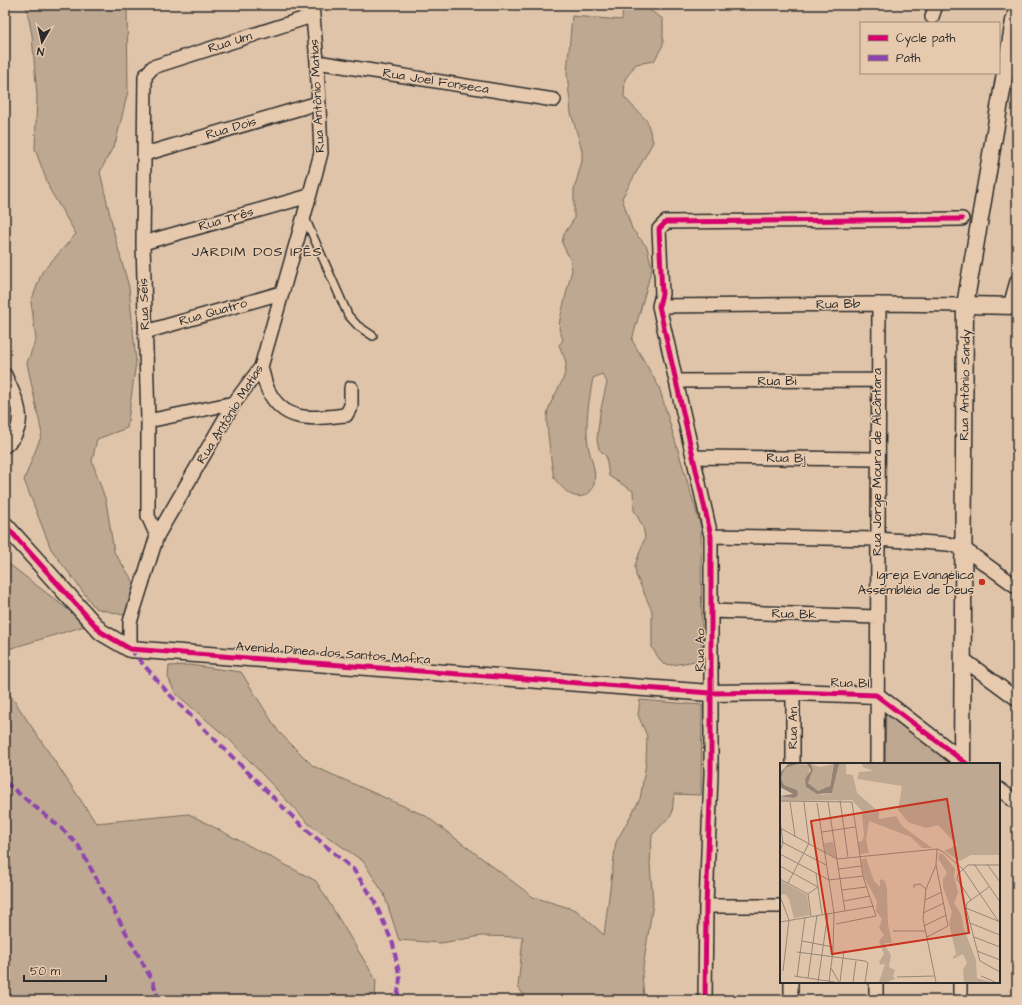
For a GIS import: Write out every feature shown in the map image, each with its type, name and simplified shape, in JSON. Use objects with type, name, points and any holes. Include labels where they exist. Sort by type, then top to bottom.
[{"type":"street","name":"Rua Antônio Matias","points":[[130,649],[130,622],[157,536],[234,402],[261,367],[321,153],[317,62],[312,11]]},
{"type":"street","name":"Rua Um","points":[[149,71],[152,67],[312,11]]},
{"type":"street","name":"Rua Antônio Sandy","points":[[964,763],[963,548],[966,305],[1013,58],[1017,11]]},
{"type":"street","name":"Rua Joel Fonseca","points":[[317,62],[554,100]]},
{"type":"street","name":"Rua Seis","points":[[149,71],[145,76],[143,243],[148,421],[148,516],[157,536]]},
{"type":"street","name":"Rua Dois","points":[[144,154],[318,103]]},
{"type":"street","name":"Rua Três","points":[[143,243],[309,196]]},
{"type":"street","points":[[659,306],[662,294],[659,229],[666,222],[962,219]]},
{"type":"street","points":[[1013,306],[1017,281]]},
{"type":"street","name":"Rua Quatro","points":[[145,332],[281,293]]},
{"type":"street","name":"Rua Bb","points":[[659,306],[879,304],[1013,306]]},
{"type":"street","name":"Rua Jorge Moura de Alcântara","points":[[876,763],[879,304]]},
{"type":"street","name":"Rua Ao","points":[[659,306],[711,536],[711,774],[706,906],[705,1000]]},
{"type":"street","points":[[261,367],[268,390],[286,411],[298,417],[309,419],[346,415],[351,406],[351,388]]},
{"type":"street","points":[[5,375],[20,409],[21,420],[11,441],[5,446]]},
{"type":"street","name":"Rua Bi","points":[[676,381],[878,380]]},
{"type":"street","points":[[148,421],[234,402]]},
{"type":"street","name":"Rua Bj","points":[[694,457],[877,459]]},
{"type":"street","name":"Avenida Dinea dos Santos Mafra","points":[[5,525],[101,632],[130,649],[710,693]]},
{"type":"street","points":[[711,536],[877,538],[948,544],[963,548],[1017,587]]},
{"type":"street","name":"Rua Bk","points":[[712,611],[877,617]]},
{"type":"street","points":[[963,659],[1017,699]]},
{"type":"street","name":"Rua Bl","points":[[710,693],[793,692],[876,695],[964,763]]},
{"type":"street","name":"Rua An","points":[[793,692],[793,763]]},
{"type":"street","points":[[1000,790],[1017,803]]},
{"type":"street","points":[[706,906],[780,906]]},
{"type":"street","points":[[790,1000],[791,983]]},
{"type":"street","points":[[876,983],[876,1000]]},
{"type":"street","points":[[960,983],[960,1000]]},
{"type":"lane","points":[[304,216],[348,315],[358,326],[373,336]]},
{"type":"shaded area","points":[[26,5],[127,5],[128,91],[116,141],[100,172],[116,241],[129,287],[136,362],[127,428],[97,439],[92,461],[106,501],[114,552],[137,587],[127,616],[95,608],[51,549],[24,480],[42,434],[27,363],[36,339],[31,302],[42,272],[76,234],[50,190],[35,149],[37,96],[32,35]]},
{"type":"shaded area","points":[[623,5],[646,5],[646,8],[663,19],[663,45],[654,61],[636,64],[625,79],[624,97],[647,121],[653,142],[622,198],[632,229],[647,247],[652,268],[632,340],[659,387],[701,527],[702,660],[672,665],[663,664],[652,648],[652,611],[636,575],[635,566],[645,537],[643,527],[634,510],[633,491],[609,476],[606,456],[599,449],[597,440],[600,413],[607,382],[602,374],[593,378],[589,403],[587,437],[595,479],[592,489],[586,495],[574,496],[570,494],[555,479],[547,427],[548,409],[561,384],[566,365],[559,345],[563,340],[559,329],[572,270],[571,261],[562,243],[564,234],[574,219],[574,190],[582,161],[582,150],[571,113],[567,73],[572,16],[622,20]]},
{"type":"shaded area","points":[[5,561],[88,625],[5,650]]},
{"type":"shaded area","points":[[189,665],[241,672],[278,731],[313,766],[426,816],[533,897],[576,910],[604,935],[616,842],[640,799],[646,763],[647,736],[638,715],[640,700],[702,705],[701,795],[674,794],[672,814],[652,835],[650,864],[653,903],[642,974],[644,997],[623,996],[623,1000],[527,1000],[518,987],[523,937],[481,936],[441,943],[399,940],[384,894],[363,861],[309,824],[231,741],[175,693],[168,677],[169,666]]},
{"type":"shaded area","points":[[5,687],[96,823],[189,814],[316,881],[376,980],[375,1000],[5,1000]]},
{"type":"shaded area","points":[[886,704],[955,763],[885,763]]},
{"type":"marked path","points":[[130,649],[169,694],[301,825],[353,869],[373,898],[393,944],[400,978],[397,1000]]},
{"type":"marked path","points":[[5,782],[62,829],[78,845],[153,982],[159,1000]]},
{"type":"cycle path","points":[[705,1000],[706,906],[711,774],[711,536],[659,306],[662,294],[659,229],[666,222],[962,219]]},
{"type":"cycle path","points":[[5,525],[101,632],[130,649],[710,693],[793,692],[876,695],[966,763]]},
{"type":"place","name":"Igreja Evangélica Assembléia de Deus","points":[[982,582]]},
{"type":"district","name":"JARDIM DOS IPÊS","points":[[257,252]]}]
